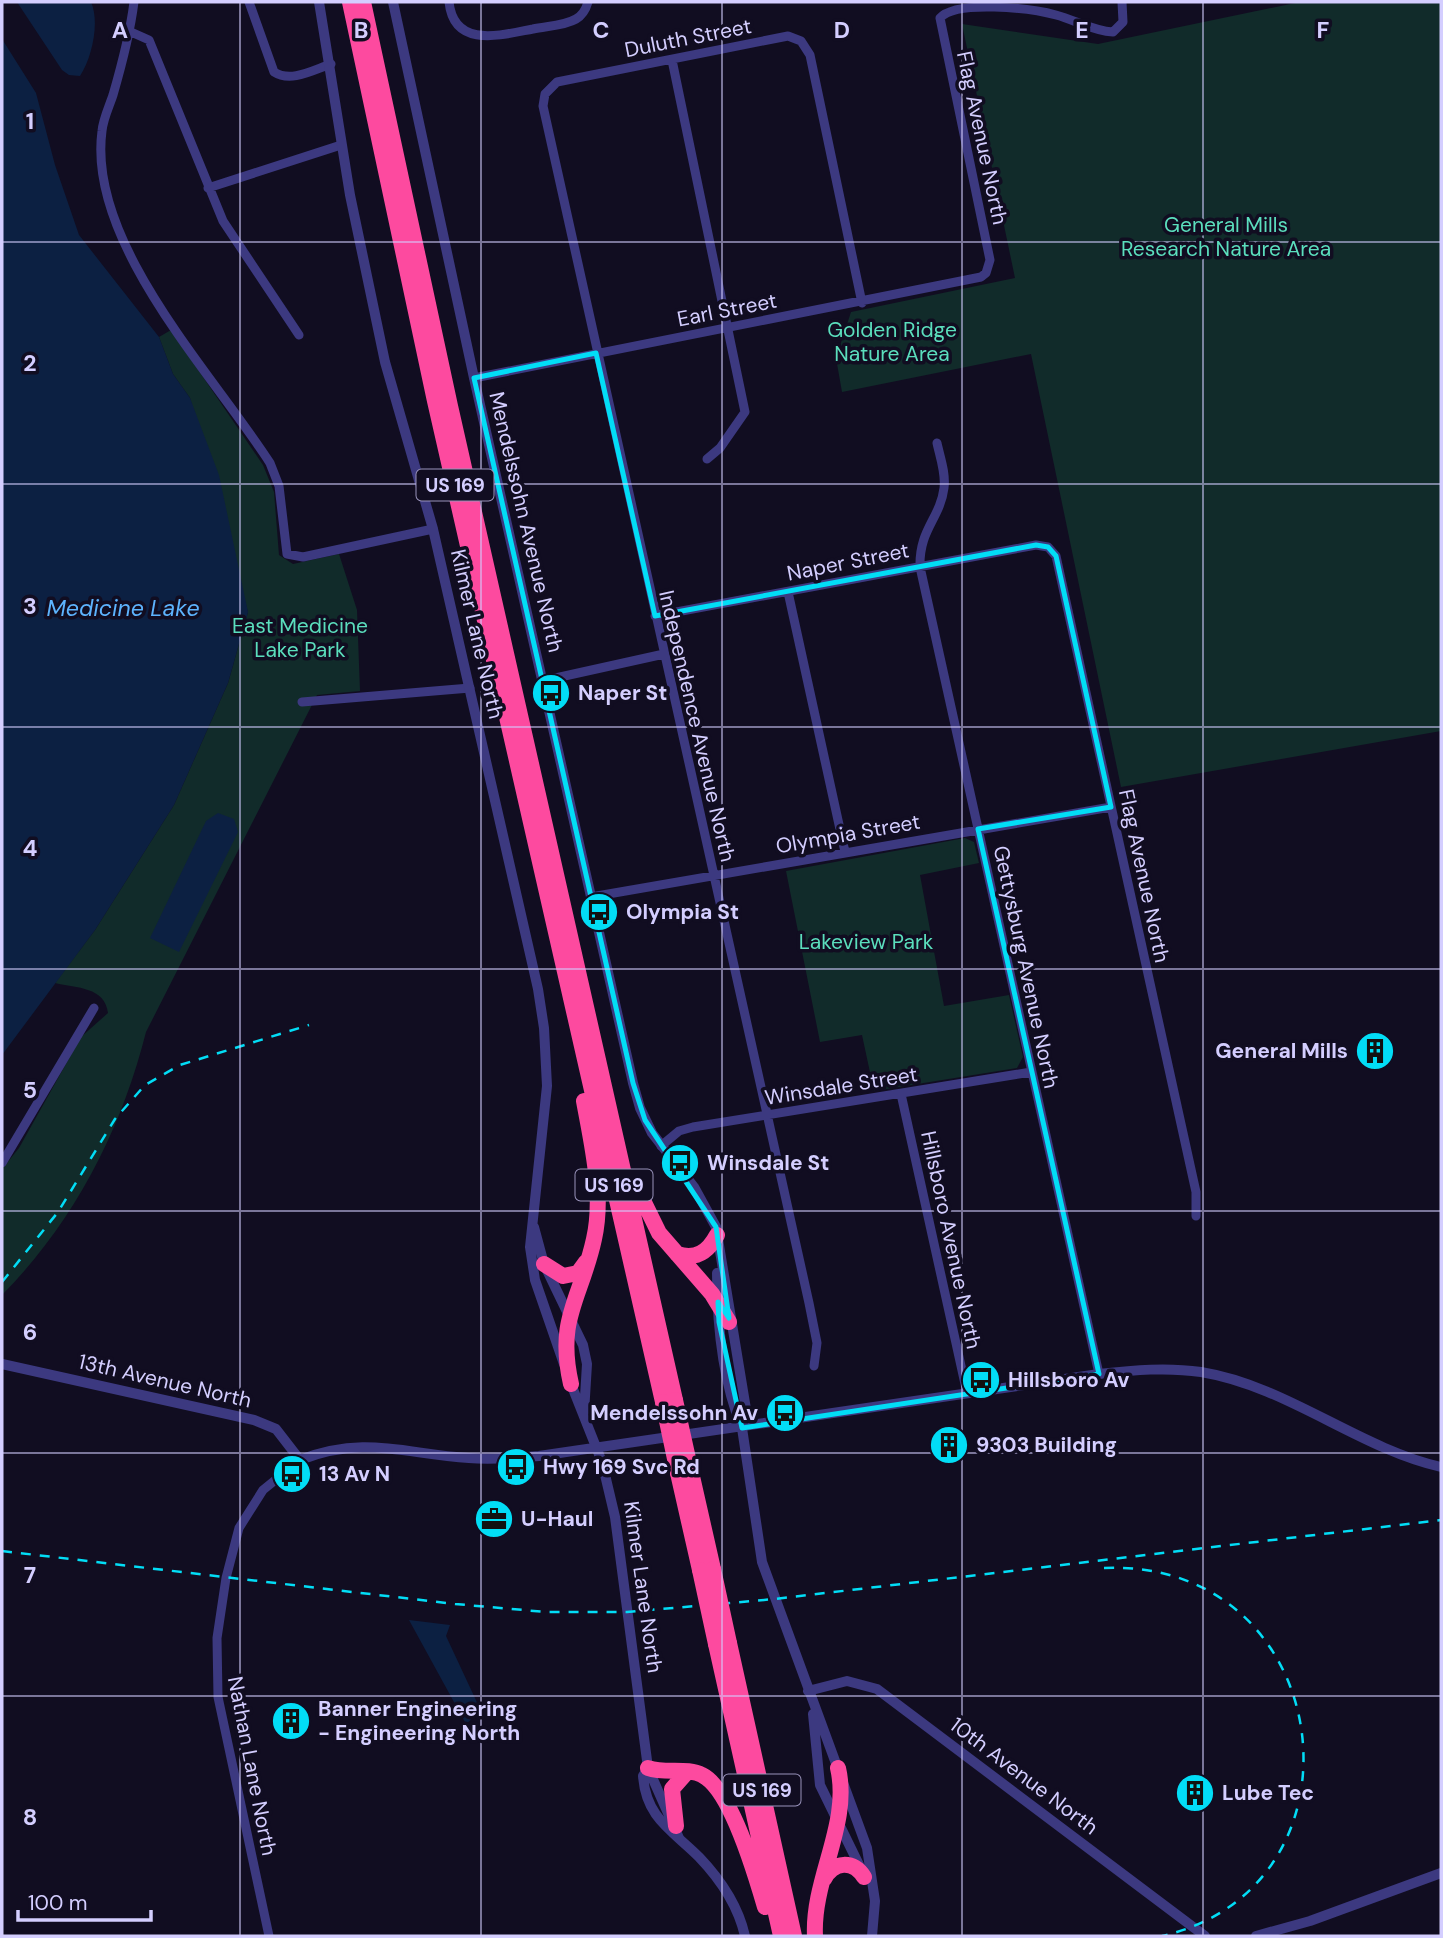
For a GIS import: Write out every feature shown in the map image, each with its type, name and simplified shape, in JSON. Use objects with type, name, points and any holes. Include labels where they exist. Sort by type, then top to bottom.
[{"type":"highway","name":"US 169","points":[[350,2],[435,401],[564,967],[669,1401]]},
{"type":"highway","name":"US 169","points":[[363,2],[450,406],[596,1051],[706,1570],[794,1936]]},
{"type":"highway","points":[[564,967],[597,1194],[597,1223],[570,1315],[565,1348],[571,1384]]},
{"type":"highway","points":[[596,1051],[642,1202],[659,1233],[718,1302],[729,1322]]},
{"type":"highway","points":[[677,1254],[686,1257],[698,1255],[710,1247],[717,1235]]},
{"type":"highway","points":[[544,1264],[557,1275],[573,1275],[589,1257]]},
{"type":"highway","name":"US 169","points":[[723,1644],[781,1936]]},
{"type":"highway","points":[[648,1768],[666,1773],[702,1774],[710,1780],[740,1832],[773,1936]]},
{"type":"highway","points":[[815,1936],[819,1887],[842,1797],[838,1768]]},
{"type":"highway","points":[[678,1832],[672,1789],[687,1772]]},
{"type":"highway","points":[[819,1887],[831,1868],[841,1864],[855,1867],[864,1878]]},
{"type":"street","points":[[134,2],[131,32],[102,129],[101,160],[107,190],[131,256],[154,299],[270,463],[279,486],[285,548],[292,557],[303,556],[433,529]]},
{"type":"street","points":[[249,2],[274,72],[283,78],[331,64]]},
{"type":"street","name":"Kilmer Lane North","points":[[319,2],[331,64],[341,145],[385,362],[433,529],[544,1021],[547,1064],[545,1124],[530,1247],[535,1280],[596,1448],[615,1517],[648,1768],[643,1776],[648,1801],[667,1831],[678,1832],[723,1885],[745,1936]]},
{"type":"street","name":"Mendelssohn Avenue North","points":[[393,2],[474,377],[640,1108],[661,1146],[704,1201],[717,1235],[729,1322],[746,1409],[742,1428]]},
{"type":"street","points":[[449,2],[455,21],[463,30],[486,38],[569,22],[583,13],[588,2]]},
{"type":"street","name":"Flag Avenue North","points":[[986,273],[990,260],[940,18],[944,11],[967,5],[1027,9],[1074,20],[1101,31],[1113,32],[1123,22],[1122,2]]},
{"type":"street","points":[[131,32],[149,40],[223,221],[299,335]]},
{"type":"street","name":"Duluth Street","points":[[545,94],[557,82],[788,36],[801,41],[810,55],[862,303]]},
{"type":"street","points":[[672,60],[746,412],[720,448],[707,459]]},
{"type":"street","name":"Independence Avenue North","points":[[545,94],[543,106],[596,353],[809,1303],[817,1343],[814,1366]]},
{"type":"street","points":[[208,188],[341,145]]},
{"type":"street","name":"Earl Street","points":[[474,377],[862,303],[975,278],[986,273]]},
{"type":"street","name":"Gettysburg Avenue North","points":[[937,443],[945,486],[938,509],[925,531],[920,549],[920,567],[1099,1374]]},
{"type":"street","name":"Naper Street","points":[[654,616],[1036,545],[1048,547]]},
{"type":"street","name":"Flag Avenue North","points":[[1048,547],[1056,556],[1196,1192],[1196,1216]]},
{"type":"street","points":[[788,592],[845,852]]},
{"type":"street","points":[[542,681],[664,654]]},
{"type":"street","points":[[302,702],[470,688]]},
{"type":"street","name":"Olympia Street","points":[[591,897],[1111,807]]},
{"type":"street","points":[[2,1163],[94,1008]]},
{"type":"street","name":"Winsdale Street","points":[[661,1146],[679,1131],[693,1127],[1031,1072]]},
{"type":"street","name":"Hillsboro Avenue North","points":[[901,1094],[967,1393]]},
{"type":"street","name":"Kilmer Lane North","points":[[532,1218],[544,1264],[586,1354],[584,1415]]},
{"type":"street","name":"Mendelssohn Avenue North","points":[[717,1235],[718,1302],[734,1408],[742,1428],[760,1557],[869,1857],[875,1901],[871,1936]]},
{"type":"street","name":"13th Avenue North","points":[[2,1364],[254,1420],[276,1429],[300,1460]]},
{"type":"street","points":[[300,1460],[330,1450],[358,1446],[470,1458],[539,1456],[1099,1374],[1153,1369],[1203,1372],[1227,1378],[1407,1456],[1441,1467]]},
{"type":"street","name":"Nathan Lane North","points":[[269,1936],[218,1697],[218,1638],[226,1578],[239,1528],[263,1490],[300,1460]]},
{"type":"street","name":"10th Avenue North","points":[[808,1691],[847,1681],[877,1689],[1205,1936]]},
{"type":"street","name":"Mendelssohn Avenue North","points":[[808,1691],[816,1727],[818,1777],[864,1878],[870,1900],[871,1936]]},
{"type":"street","points":[[1256,1936],[1288,1928],[1441,1873]]},
{"type":"highlighted area","points":[[596,353],[655,616],[1036,545],[1048,547],[1056,556],[1111,807],[978,829],[1099,1374],[742,1428],[719,1322],[718,1302],[729,1318],[716,1227],[645,1120],[633,1083],[474,378]]},
{"type":"green space","name":"General Mills Research Nature Area","points":[[1300,2],[1441,2],[1441,731],[1121,787],[1031,354],[842,392],[836,358],[851,312],[1015,278],[962,24],[1098,44]]},
{"type":"green space","name":"East Medicine Lake Park","points":[[171,330],[263,465],[274,492],[279,555],[293,564],[339,554],[357,610],[360,691],[317,695],[146,1032],[123,1105],[92,1173],[51,1237],[2,1295],[2,1169],[19,1148],[81,1037],[108,1013],[106,1004],[96,993],[55,983],[95,930],[174,805],[228,683],[248,612],[190,398],[173,374],[159,337]]},
{"type":"green space","name":"Lakeview Park","points":[[965,838],[974,842],[979,863],[920,875],[944,1006],[1009,995],[1023,1057],[1017,1068],[874,1091],[862,1035],[820,1042],[786,871]]},
{"type":"water","points":[[17,2],[91,2],[95,29],[88,60],[80,76],[69,75],[62,70]]},
{"type":"water","name":"Medicine Lake","points":[[2,39],[36,93],[55,165],[79,235],[159,337],[173,374],[190,398],[219,475],[248,612],[228,683],[174,805],[95,930],[2,1055]]},
{"type":"water","points":[[218,813],[234,819],[238,832],[179,952],[150,938],[206,821]]},
{"type":"water","points":[[409,1620],[450,1625],[446,1636],[481,1711],[466,1724]]},
{"type":"railway","points":[[2,1282],[58,1212],[115,1119],[145,1085],[180,1065],[309,1025]]},
{"type":"railway","points":[[2,1551],[455,1604],[546,1612],[627,1612],[775,1599],[1441,1520]]},
{"type":"railway","points":[[1104,1568],[1182,1579],[1241,1614],[1282,1667],[1301,1730],[1300,1795],[1277,1856],[1231,1905],[1162,1936]]},
{"type":"place","name":"Naper St","points":[[551,693]]},
{"type":"place","name":"Olympia St","points":[[599,912]]},
{"type":"place","name":"General Mills","points":[[1375,1051]]},
{"type":"place","name":"Winsdale St","points":[[680,1163]]},
{"type":"place","name":"Hillsboro Av","points":[[981,1380]]},
{"type":"place","name":"Mendelssohn Av","points":[[785,1413]]},
{"type":"place","name":"9303 Building","points":[[949,1445]]},
{"type":"place","name":"Hwy 169 Svc Rd","points":[[516,1467]]},
{"type":"place","name":"13 Av N","points":[[292,1474]]},
{"type":"place","name":"U-Haul","points":[[494,1519]]},
{"type":"place","name":"Banner Engineering - Engineering North","points":[[291,1721]]},
{"type":"place","name":"Lube Tec","points":[[1195,1793]]},
{"type":"park label","name":"Golden Ridge Nature Area","points":[[892,342]]}]
